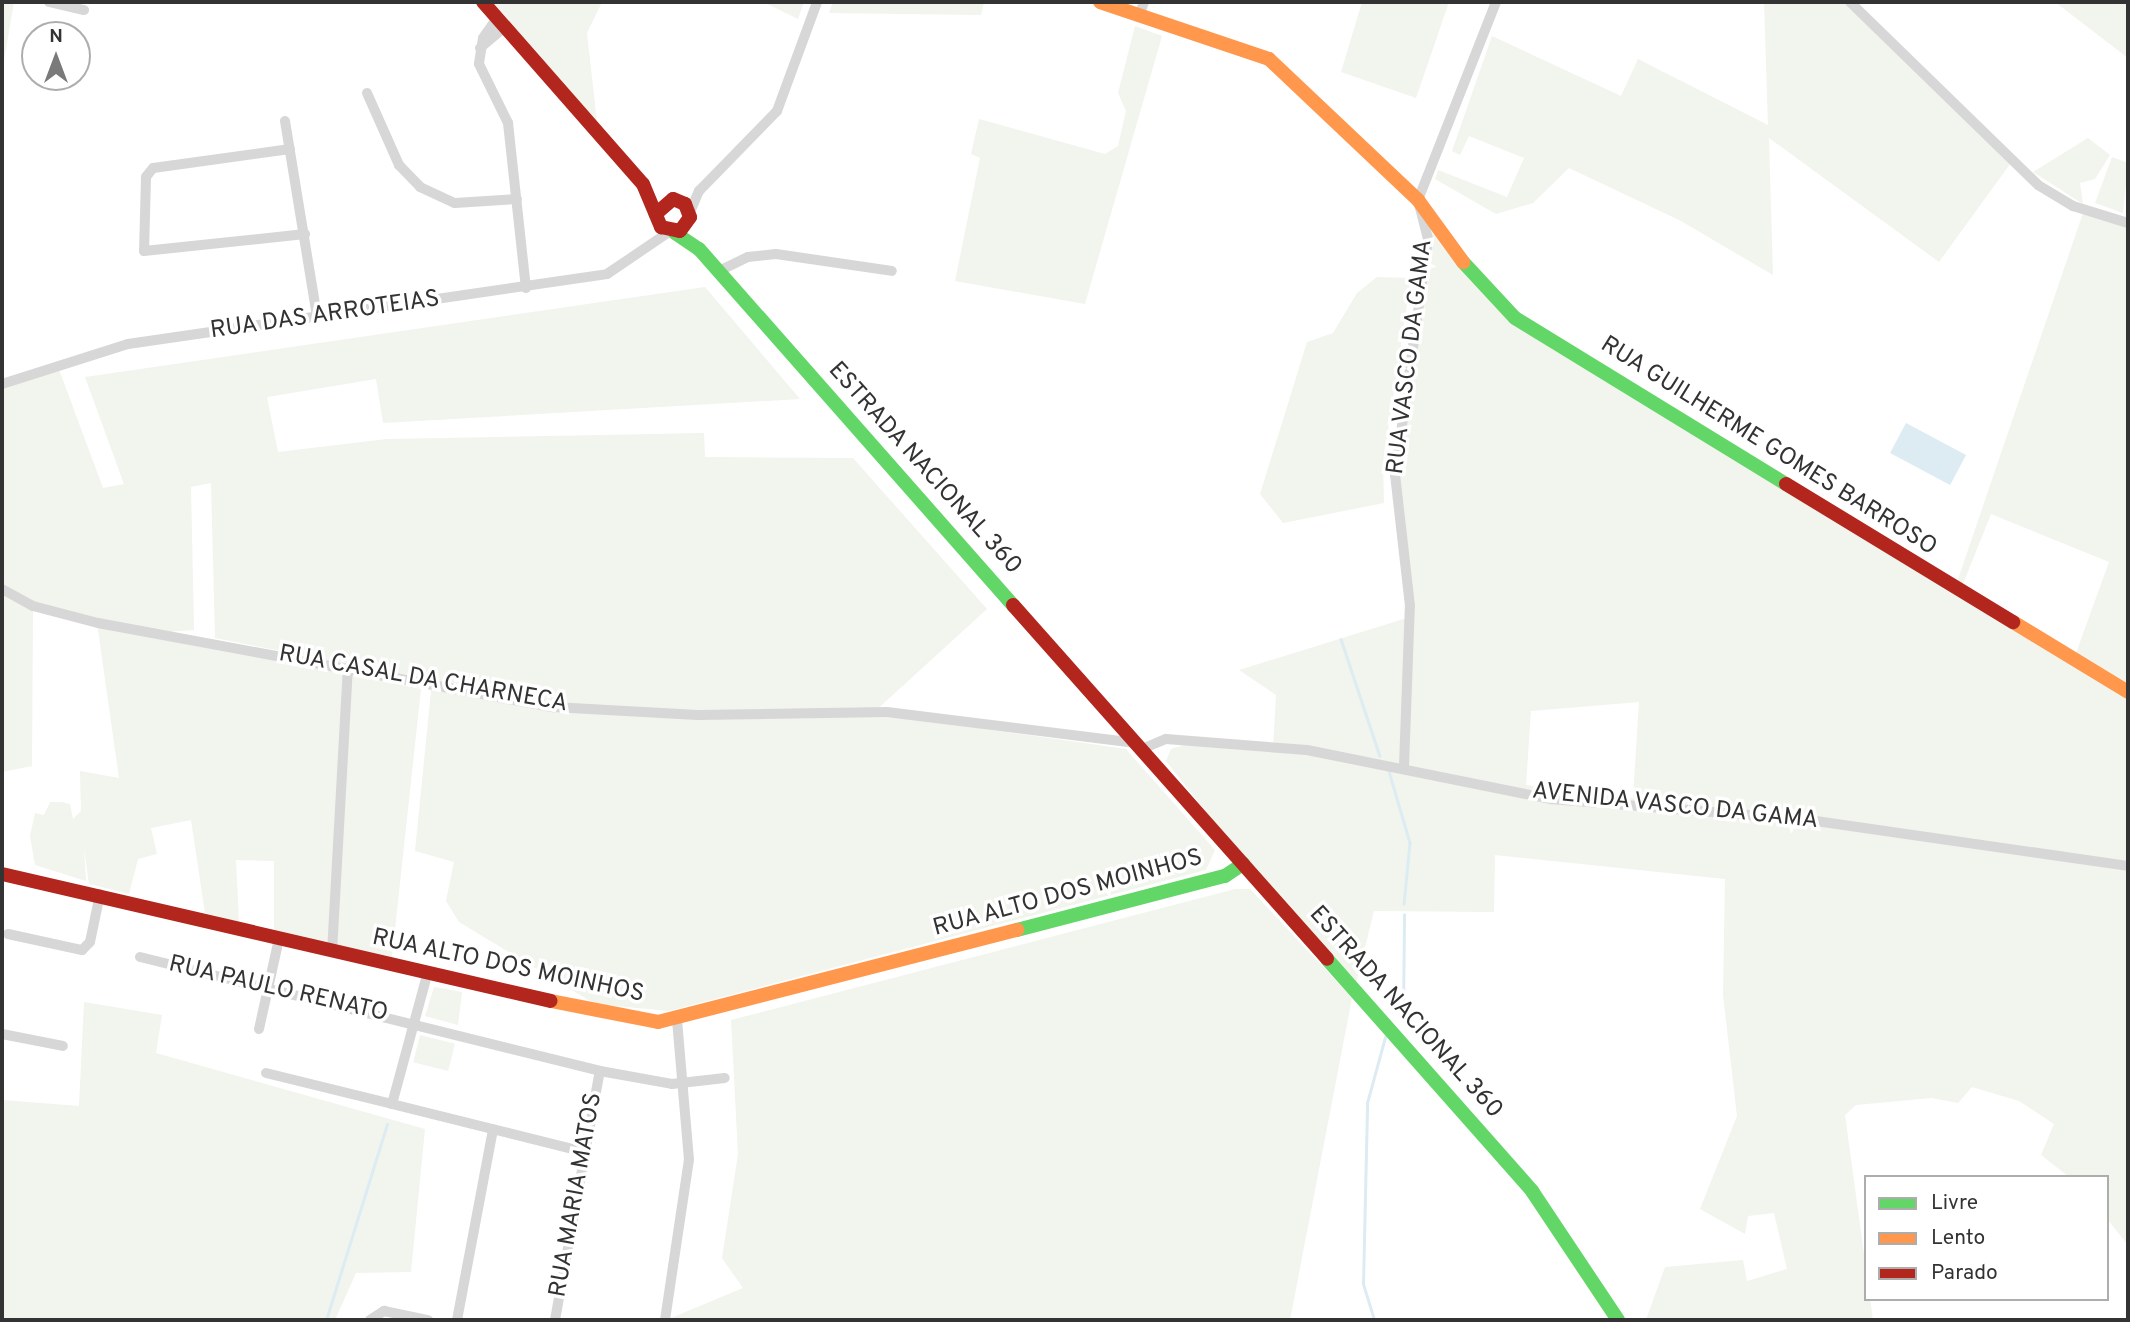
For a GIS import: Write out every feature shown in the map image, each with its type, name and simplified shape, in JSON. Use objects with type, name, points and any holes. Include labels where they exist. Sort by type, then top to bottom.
[{"type":"street","points":[[49,2],[84,10]]},
{"type":"street","points":[[483,2],[643,184],[656,217],[673,200],[699,191]]},
{"type":"street","points":[[672,232],[689,217],[699,191],[777,111],[817,2]]},
{"type":"street","name":"RUA GUILHERME GOMES BARROSO","points":[[1100,2],[1142,7],[1269,59],[1418,200],[1478,282],[1515,318],[2128,692]]},
{"type":"street","points":[[1418,200],[1496,2]]},
{"type":"street","points":[[1850,2],[2038,185],[2073,206],[2128,223]]},
{"type":"street","points":[[501,23],[480,48],[479,64],[508,123],[526,288]]},
{"type":"street","points":[[367,93],[399,165],[420,187],[455,203],[517,199]]},
{"type":"street","points":[[285,121],[317,316]]},
{"type":"street","points":[[290,149],[153,168],[146,177],[144,251],[305,234]]},
{"type":"street","points":[[643,184],[673,200],[689,217]]},
{"type":"street","name":"RUA VASCO DA GAMA","points":[[1404,766],[1410,606],[1395,475],[1427,239],[1418,200]]},
{"type":"street","name":"ESTRADA NACIONAL 360","points":[[656,217],[672,232],[699,248],[1538,1198],[1618,1320]]},
{"type":"street","name":"RUA DAS ARROTEIAS","points":[[643,244],[656,217]]},
{"type":"street","name":"ESTRADA NACIONAL 360","points":[[689,217],[699,248]]},
{"type":"street","name":"RUA DAS ARROTEIAS","points":[[2,384],[128,344],[526,288],[607,274],[643,244],[672,232]]},
{"type":"street","points":[[719,271],[748,257],[776,254],[892,271]]},
{"type":"street","name":"RUA CASAL DA CHARNECA","points":[[2,589],[33,606],[98,623],[554,707],[698,715],[887,712],[1107,737],[1139,746]]},
{"type":"street","points":[[332,952],[348,667]]},
{"type":"street","points":[[1107,737],[1120,725]]},
{"type":"street","name":"AVENIDA VASCO DA GAMA","points":[[1139,746],[1158,739],[1307,750],[1404,766],[1551,799],[1802,819],[2128,866]]},
{"type":"street","name":"RUA ALTO DOS MOINHOS","points":[[2,874],[100,894],[427,975],[624,1019],[677,1021],[1225,876],[1243,864]]},
{"type":"street","points":[[8,934],[82,950],[90,942],[100,894]]},
{"type":"street","points":[[258,1030],[279,939]]},
{"type":"street","name":"RUA PAULO RENATO","points":[[140,957],[600,1071]]},
{"type":"street","points":[[392,1104],[416,1024],[427,975]]},
{"type":"street","points":[[665,1320],[689,1160],[677,1021]]},
{"type":"street","points":[[2,1034],[64,1046]]},
{"type":"street","name":"RUA MARIA MATOS","points":[[555,1320],[600,1071],[683,1083],[724,1078]]},
{"type":"street","points":[[265,1073],[584,1152]]},
{"type":"street","points":[[457,1320],[493,1129]]},
{"type":"street","points":[[370,1320],[384,1311],[428,1320]]},
{"type":"shaded area","points":[[2,2],[14,2],[2,72]]},
{"type":"shaded area","points":[[493,2],[602,2],[587,33],[597,122]]},
{"type":"shaded area","points":[[763,2],[804,2],[798,19]]},
{"type":"shaded area","points":[[833,2],[984,2],[981,15],[829,13]]},
{"type":"shaded area","points":[[1362,2],[1449,2],[1416,98],[1341,72]]},
{"type":"shaded area","points":[[1764,2],[1850,2],[2013,160],[1939,262],[1769,138],[1773,275],[1681,221],[1569,168],[1533,203],[1496,214],[1435,179],[1438,170],[1507,197],[1524,158],[1469,136],[1460,155],[1452,151],[1492,36],[1621,96],[1638,59],[1768,125]]},
{"type":"shaded area","points":[[2055,2],[2128,2],[2128,58]]},
{"type":"shaded area","points":[[1135,26],[1162,36],[1085,304],[955,281],[980,158],[971,154],[979,119],[1105,154],[1118,146],[1126,111],[1118,93]]},
{"type":"shaded area","points":[[2088,138],[2110,155],[2095,179],[2080,183],[2083,204],[2033,172]]},
{"type":"shaded area","points":[[2112,157],[2128,163],[2123,213],[2095,203]]},
{"type":"shaded area","points":[[1418,200],[1515,318],[1955,588],[2082,216],[2086,210],[2128,221],[2128,1245],[2109,1221],[2109,1175],[2066,1175],[2041,1155],[2054,1124],[2019,1101],[1972,1087],[1958,1103],[1932,1098],[1856,1105],[1845,1115],[1864,1254],[1864,1301],[1870,1301],[1873,1320],[1646,1320],[1665,1267],[1743,1260],[1747,1281],[1787,1269],[1774,1213],[1748,1216],[1745,1234],[1700,1209],[1737,1116],[1723,995],[1725,879],[1495,855],[1494,912],[1374,911],[1356,984],[1251,869],[1166,761],[1171,749],[1199,741],[1273,747],[1276,695],[1239,670],[1410,617],[1395,475],[1428,239]],"holes":[[[1991,514],[2109,562],[2076,653],[1963,584]],[[1639,702],[1633,798],[1526,785],[1531,711]]]},
{"type":"shaded area","points":[[1377,277],[1411,278],[1383,464],[1384,503],[1283,523],[1260,494],[1307,342],[1333,333],[1357,293]]},
{"type":"shaded area","points":[[705,287],[800,399],[383,423],[376,379],[267,397],[278,452],[387,439],[704,433],[705,457],[853,458],[987,609],[873,713],[1126,749],[1215,850],[1206,870],[669,1011],[595,1004],[459,922],[446,901],[454,862],[415,851],[432,681],[215,638],[211,483],[191,487],[194,630],[163,632],[421,689],[392,957],[274,931],[274,861],[236,860],[239,922],[205,913],[191,820],[151,828],[157,854],[138,859],[129,894],[89,884],[84,849],[86,881],[35,865],[30,836],[35,813],[44,815],[50,802],[62,802],[70,804],[73,819],[81,811],[80,771],[119,778],[97,623],[33,606],[32,766],[2,772],[2,384],[57,364],[103,488],[124,484],[85,377]]},
{"type":"shaded area","points":[[1906,423],[1966,455],[1950,485],[1890,453]]},
{"type":"shaded area","points":[[1235,889],[1250,889],[1352,998],[1290,1320],[666,1320],[743,1288],[722,1258],[738,1154],[731,1020]]},
{"type":"shaded area","points":[[434,987],[462,992],[458,1025],[425,1016]]},
{"type":"shaded area","points":[[84,1002],[162,1015],[156,1053],[425,1129],[411,1272],[356,1273],[335,1320],[2,1320],[2,1100],[79,1106]]},
{"type":"shaded area","points":[[420,1035],[455,1044],[448,1071],[413,1062]]},
{"type":"waterway","points":[[1341,639],[1380,756]]},
{"type":"waterway","points":[[1389,771],[1410,843],[1404,904]]},
{"type":"waterway","points":[[1403,1015],[1404,915]]},
{"type":"waterway","points":[[1374,1320],[1363,1284],[1367,1103],[1385,1037]]},
{"type":"waterway","points":[[326,1320],[387,1124]]},
{"type":"traffic: fast","points":[[675,233],[699,249],[1013,605]]},
{"type":"traffic: fast","points":[[1463,262],[1515,318],[1786,484]]},
{"type":"traffic: fast","points":[[1017,930],[1225,876],[1243,864]]},
{"type":"traffic: fast","points":[[1327,959],[1532,1191],[1618,1320]]},
{"type":"traffic: slow","points":[[1100,2],[1269,59],[1418,200],[1463,262]]},
{"type":"traffic: slow","points":[[2013,622],[2128,692]]},
{"type":"traffic: slow","points":[[551,1001],[658,1022],[1017,930]]},
{"type":"traffic: jam","points":[[483,2],[643,184],[661,227],[680,231],[690,217],[685,204],[673,199],[656,214]]},
{"type":"traffic: jam","points":[[1786,484],[2013,622]]},
{"type":"traffic: jam","points":[[1013,605],[1327,959]]},
{"type":"traffic: jam","points":[[2,874],[551,1001]]}]
